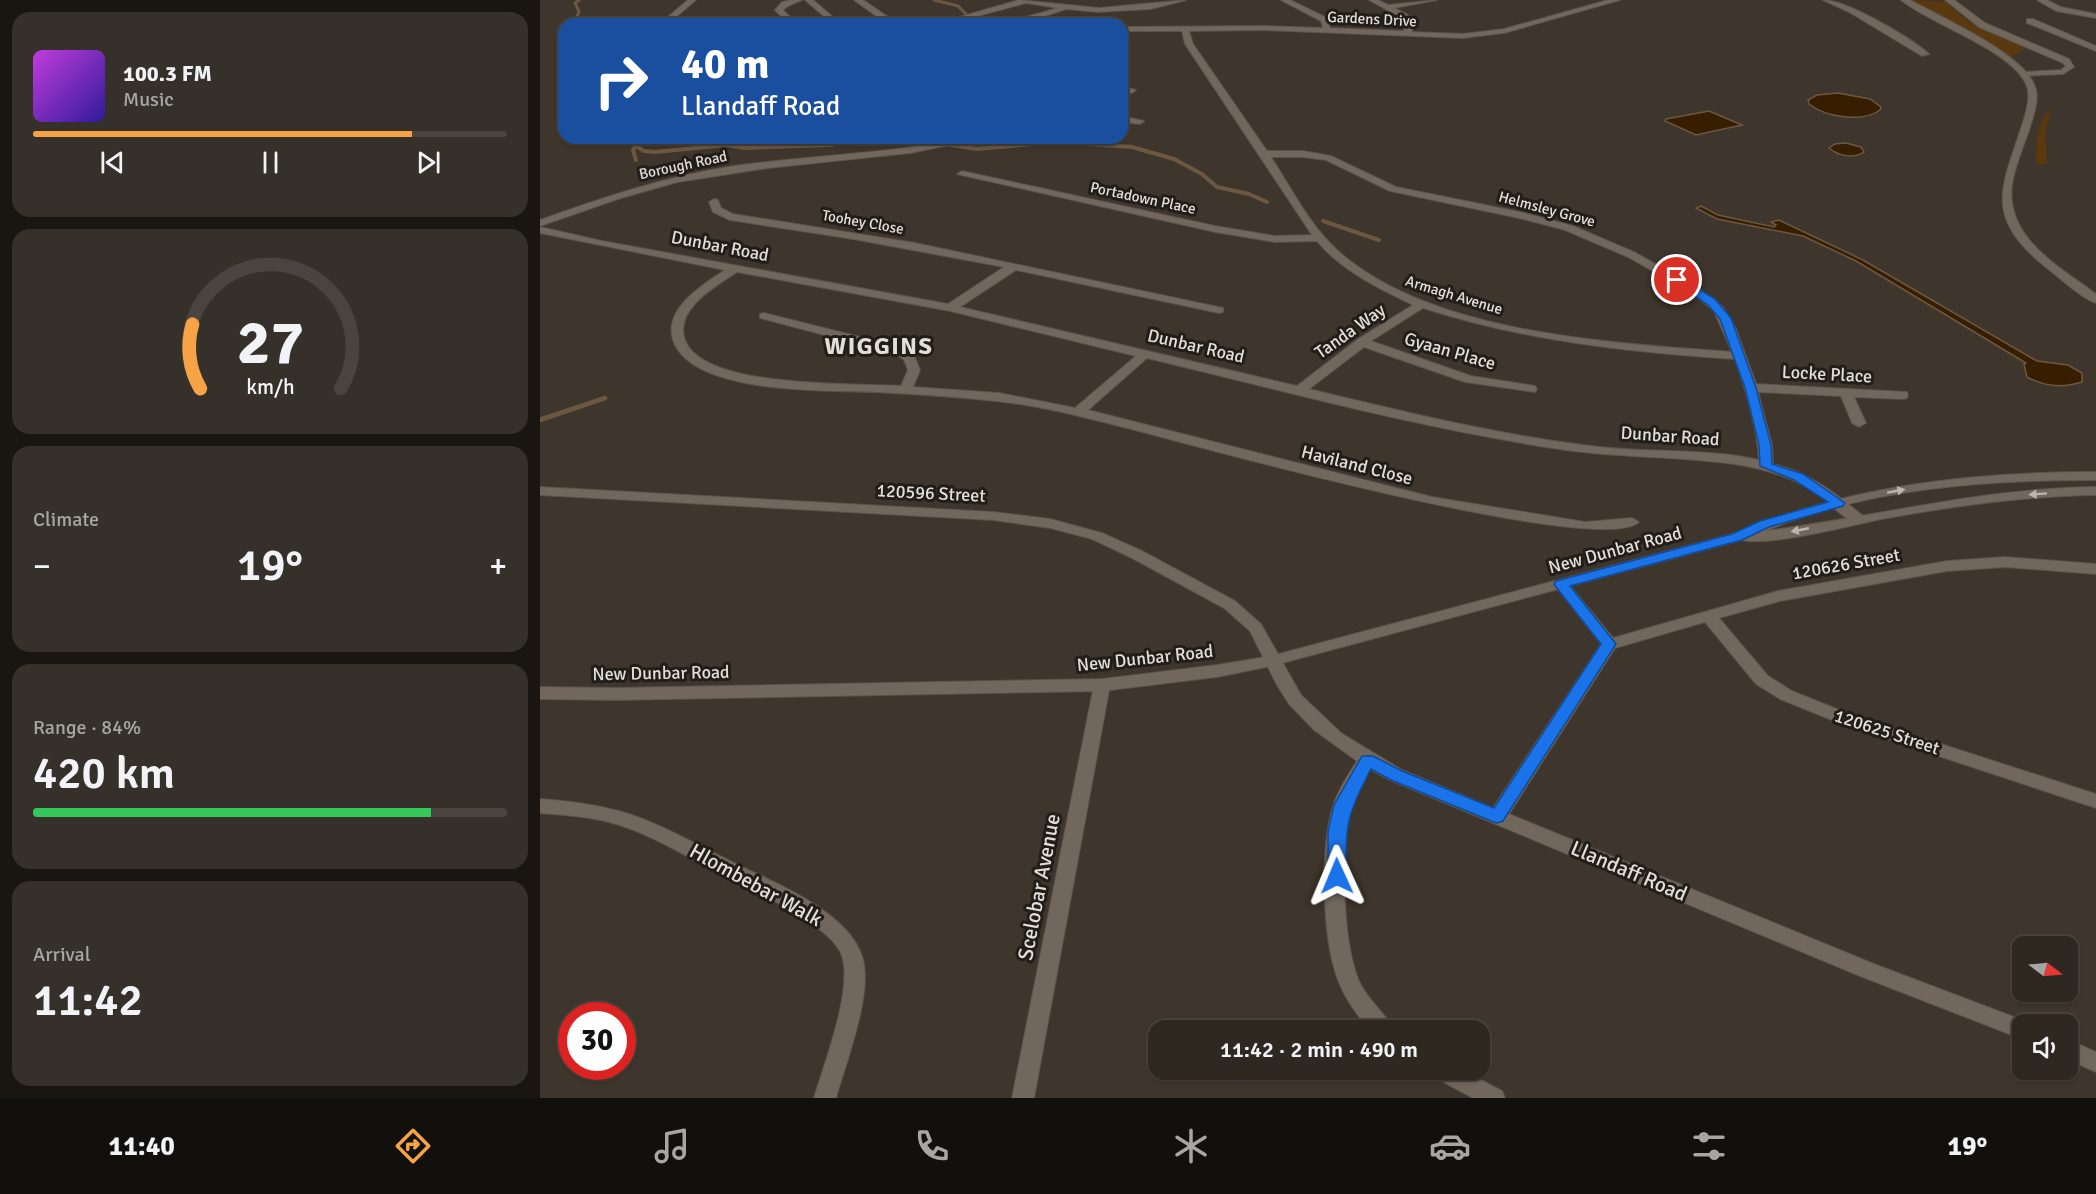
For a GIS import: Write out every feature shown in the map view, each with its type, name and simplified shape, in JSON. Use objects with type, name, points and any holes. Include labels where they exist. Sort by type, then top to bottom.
[{"type":"street","points":[[674,18],[673,16],[692,0]]},
{"type":"street","points":[[787,18],[779,10],[782,6],[798,0]]},
{"type":"street","points":[[809,0],[830,18]]},
{"type":"street","points":[[858,0],[884,18]]},
{"type":"street","points":[[961,18],[1026,0],[1097,9],[1151,7],[1182,0]]},
{"type":"street","points":[[1091,0],[1100,18]]},
{"type":"street","points":[[1285,0],[1324,20],[1327,30]]},
{"type":"street","points":[[1372,0],[1404,16],[1410,22],[1407,34]]},
{"type":"street","points":[[1389,7],[1433,0]]},
{"type":"street","name":"Gardens Drive","points":[[1128,29],[1327,30],[1480,35],[1616,0]]},
{"type":"street","points":[[1827,0],[1852,9],[1925,54]]},
{"type":"street","points":[[1905,0],[2007,58],[2032,85],[2033,94],[2006,187],[2006,208],[2010,221],[2035,250],[2096,300]]},
{"type":"street","points":[[1949,0],[1982,25],[2066,61],[2070,67],[2063,72],[2024,74]]},
{"type":"street","points":[[2041,0],[2060,9],[2096,16]]},
{"type":"street","points":[[1035,18],[1068,7]]},
{"type":"street","points":[[2030,21],[2096,49]]},
{"type":"street","name":"Armagh Avenue","points":[[1185,28],[1189,44],[1265,154],[1319,238],[1350,267],[1367,279],[1422,304],[1480,321],[1550,336],[1661,351],[1738,357]]},
{"type":"street","points":[[1128,90],[1132,90]]},
{"type":"street","points":[[1128,119],[1140,121]]},
{"type":"street","name":"Borough Road","points":[[540,223],[634,190],[697,175],[922,150],[954,144]]},
{"type":"street","name":"Helmsley Grove","points":[[1265,154],[1297,153],[1328,158],[1393,189],[1541,220],[1605,242],[1657,268],[1711,302],[1725,318],[1751,388],[1765,445],[1766,466]]},
{"type":"street","name":"Portadown Place","points":[[962,174],[1215,229],[1275,239],[1319,238]]},
{"type":"street","name":"Toohey Close","points":[[714,201],[717,210],[730,217],[871,238],[1219,310]]},
{"type":"street","name":"Dunbar Road","points":[[540,230],[734,269],[950,308],[1431,422],[1507,437],[1601,451],[1729,460],[1766,466],[1799,477],[1858,519]]},
{"type":"street","points":[[950,308],[1014,266]]},
{"type":"street","name":"Haviland Close","points":[[734,269],[694,298],[681,314],[677,331],[681,348],[691,358],[706,367],[739,377],[800,384],[990,396],[1078,412],[1432,501],[1586,526],[1632,522]]},
{"type":"street","name":"Tanda Way","points":[[1300,390],[1362,342],[1422,304]]},
{"type":"street","points":[[764,316],[892,347],[900,351],[910,358],[914,370],[905,390]]},
{"type":"street","name":"Gyaan Place","points":[[1362,342],[1469,379],[1531,389]]},
{"type":"street","points":[[1078,412],[1145,354]]},
{"type":"street","name":"Locke Place","points":[[1751,388],[1902,395]]},
{"type":"street","points":[[1846,392],[1858,423]]},
{"type":"street","points":[[1838,503],[1914,488],[2001,479],[2096,476]]},
{"type":"street","name":"120596 Street","points":[[540,491],[993,516],[1084,531],[1144,559],[1236,610],[1259,632],[1271,661]]},
{"type":"street","points":[[1858,519],[1979,500],[2031,494],[2096,491]]},
{"type":"street","name":"New Dunbar Road","points":[[540,693],[616,694],[1102,685],[1166,678],[1271,661],[1737,537],[1764,524],[1838,503]]},
{"type":"street","name":"New Dunbar Road","points":[[1737,537],[1773,535],[1858,519]]},
{"type":"street","name":"120626 Street","points":[[1609,644],[1778,596],[1947,566],[2005,562],[2096,569]]},
{"type":"street","points":[[1497,816],[1609,644],[1561,584]]},
{"type":"street","name":"120625 Street","points":[[1708,615],[1762,680],[1786,695],[1848,720],[2096,801]]},
{"type":"street","name":"Llandaff Road","points":[[1271,661],[1298,702],[1331,733],[1367,760],[1396,775],[1867,970],[2012,1026]]},
{"type":"street","name":"Scelobar Avenue","points":[[1023,1098],[1102,685]]},
{"type":"street","points":[[1367,760],[1343,805],[1336,831],[1340,956],[1348,981],[1364,1009],[1374,1020]]},
{"type":"street","name":"Hlombebar Walk","points":[[540,806],[577,809],[626,820],[675,840],[797,905],[834,930],[846,942],[853,957],[853,990],[825,1098]]},
{"type":"street","points":[[2078,1054],[2096,1062]]},
{"type":"street","points":[[1461,1080],[1494,1098]]},
{"type":"shaded area","points":[[1912,0],[1945,2],[1966,20],[2025,48],[2011,58]]},
{"type":"shaded area","points":[[1838,93],[1870,99],[1881,107],[1880,110],[1864,116],[1844,117],[1824,112],[1809,104],[1808,100],[1817,95]]},
{"type":"shaded area","points":[[2051,108],[2045,135],[2047,164],[2036,164],[2040,127]]},
{"type":"shaded area","points":[[1709,111],[1742,125],[1696,135],[1665,121],[1666,119]]},
{"type":"shaded area","points":[[1846,143],[1861,147],[1864,152],[1846,156],[1829,148],[1835,144]]},
{"type":"shaded area","points":[[1701,206],[1718,215],[1774,227],[1776,225],[1771,222],[1779,220],[1863,260],[2037,361],[2068,365],[2082,373],[2082,382],[2054,386],[2027,377],[2024,364],[2026,363],[1856,261],[1803,236],[1717,219],[1696,208]]},
{"type":"waterway","points":[[577,18],[579,11],[575,3],[579,0]]},
{"type":"waterway","points":[[934,0],[958,6],[966,14]]},
{"type":"waterway","points":[[636,146],[640,144]]},
{"type":"waterway","points":[[636,146],[644,151],[655,152],[727,145],[744,148],[837,144]]},
{"type":"waterway","points":[[945,144],[977,149],[1034,144]]},
{"type":"waterway","points":[[1087,144],[1132,147],[1174,159],[1202,174],[1217,187],[1249,194],[1267,202]]},
{"type":"waterway","points":[[636,146],[633,150],[636,160]]},
{"type":"waterway","points":[[1323,221],[1379,240]]},
{"type":"waterway","points":[[540,420],[605,398]]},
{"type":"district","name":"WIGGINS","points":[[879,346]]},
{"type":"route","points":[[1337,876],[1336,831],[1351,786],[1367,760],[1396,775],[1497,816],[1609,644],[1561,584],[1737,537],[1764,524],[1838,503],[1799,477],[1766,466],[1765,445],[1751,388],[1725,318],[1711,302],[1677,280]]}]
